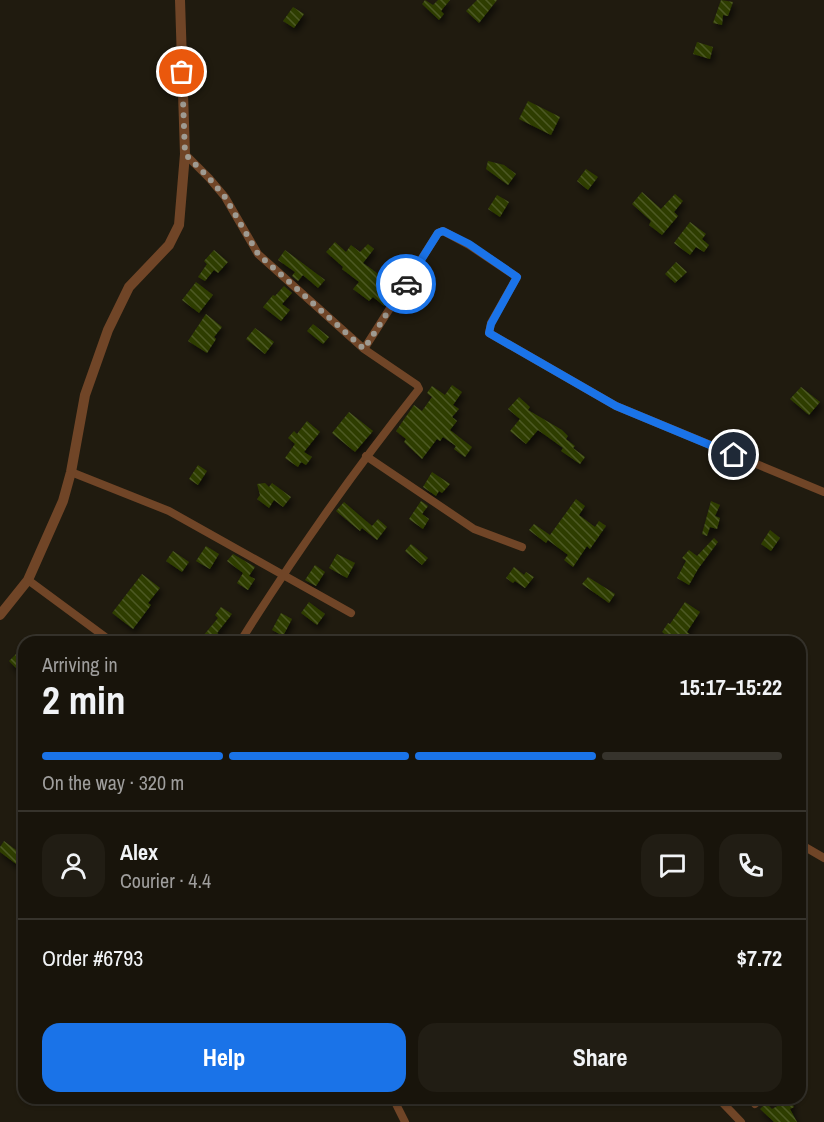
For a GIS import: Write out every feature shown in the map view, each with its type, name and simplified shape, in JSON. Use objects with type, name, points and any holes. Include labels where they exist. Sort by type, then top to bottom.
[{"type":"street","points":[[0,615],[28,580],[63,501],[71,472],[85,395],[108,330],[129,287],[169,245],[179,225],[185,154],[180,0]]},
{"type":"street","points":[[185,154],[225,197],[258,254],[364,349],[417,385],[419,389],[366,456],[282,574],[244,636]]},
{"type":"street","points":[[364,349],[438,233],[443,231],[469,244],[517,277],[491,324],[489,333],[616,406],[824,492]]},
{"type":"street","points":[[366,456],[474,529],[522,547]]},
{"type":"street","points":[[71,472],[169,511],[351,613]]},
{"type":"street","points":[[28,580],[104,636]]},
{"type":"street","points":[[806,848],[824,858]]},
{"type":"street","points":[[396,1104],[405,1122]]},
{"type":"street","points":[[724,1104],[741,1122]]},
{"type":"building","points":[[425,0],[433,5],[438,0],[450,0],[441,11],[444,14],[439,20],[422,4]]},
{"type":"building","points":[[477,0],[497,0],[479,23],[466,11]]},
{"type":"building","points":[[721,0],[733,2],[728,16],[723,15],[722,25],[713,23]]},
{"type":"building","points":[[293,7],[304,14],[294,28],[283,21]]},
{"type":"building","points":[[697,42],[713,47],[710,59],[693,54]]},
{"type":"building","points":[[528,101],[560,117],[551,135],[519,119]]},
{"type":"building","points":[[488,161],[504,165],[516,174],[508,185],[486,169]]},
{"type":"building","points":[[586,169],[598,177],[588,190],[577,181]]},
{"type":"building","points":[[642,192],[661,209],[675,194],[683,201],[674,212],[678,216],[662,235],[649,225],[651,221],[632,204]]},
{"type":"building","points":[[497,195],[509,202],[500,217],[488,209]]},
{"type":"building","points":[[690,222],[706,234],[702,239],[709,245],[704,252],[696,247],[690,255],[674,243]]},
{"type":"building","points":[[335,242],[346,252],[351,245],[360,252],[368,244],[374,249],[363,263],[391,283],[397,276],[401,279],[384,306],[373,297],[369,301],[353,289],[359,282],[342,269],[343,267],[326,252]]},
{"type":"building","points":[[214,250],[228,262],[218,273],[214,270],[205,281],[198,277],[207,264],[204,261]]},
{"type":"building","points":[[285,250],[325,280],[318,288],[303,275],[298,281],[292,276],[295,272],[278,260]]},
{"type":"building","points":[[676,262],[687,272],[675,283],[665,274]]},
{"type":"building","points":[[196,282],[213,295],[199,313],[182,300]]},
{"type":"building","points":[[284,286],[292,293],[282,304],[290,310],[281,321],[263,307]]},
{"type":"building","points":[[206,314],[222,327],[214,337],[216,339],[207,353],[188,341]]},
{"type":"building","points":[[313,324],[329,337],[323,344],[307,331]]},
{"type":"building","points":[[255,328],[274,342],[265,354],[246,339]]},
{"type":"building","points":[[452,385],[462,392],[453,405],[459,409],[452,417],[457,421],[450,430],[472,447],[465,457],[454,449],[456,446],[443,437],[440,441],[437,439],[422,459],[404,442],[406,439],[396,431],[414,405],[422,411],[432,397],[427,393],[432,386],[445,395]]},
{"type":"building","points":[[801,387],[820,402],[809,415],[790,399]]},
{"type":"building","points":[[519,397],[530,407],[528,410],[568,436],[566,439],[575,446],[573,448],[585,457],[580,464],[561,451],[563,448],[538,430],[526,444],[510,431],[520,419],[508,409]]},
{"type":"building","points":[[349,412],[373,431],[355,452],[332,433]]},
{"type":"building","points":[[307,421],[320,432],[304,452],[312,457],[306,465],[301,462],[298,467],[285,458],[295,444],[288,438],[294,431],[297,434]]},
{"type":"building","points":[[198,465],[207,471],[198,485],[189,479]]},
{"type":"building","points":[[432,472],[450,484],[442,493],[439,491],[436,496],[423,487]]},
{"type":"building","points":[[265,483],[269,487],[272,483],[291,497],[283,507],[274,500],[269,508],[257,499],[260,495],[257,484]]},
{"type":"building","points":[[576,499],[585,506],[579,515],[595,527],[599,521],[606,526],[590,549],[587,546],[573,567],[564,560],[568,555],[548,540],[546,543],[529,530],[534,524],[550,535]]},
{"type":"building","points":[[421,501],[428,506],[422,514],[429,519],[423,529],[409,519]]},
{"type":"building","points":[[711,501],[720,505],[715,516],[720,518],[717,529],[710,527],[707,536],[702,534]]},
{"type":"building","points":[[344,502],[372,526],[378,519],[387,527],[377,540],[362,528],[360,531],[336,511]]},
{"type":"building","points":[[770,530],[780,538],[771,551],[761,544]]},
{"type":"building","points":[[714,538],[718,542],[689,585],[677,578],[686,561],[682,558],[689,550],[697,556]]},
{"type":"building","points":[[411,544],[428,558],[422,565],[405,551]]},
{"type":"building","points":[[206,546],[219,554],[210,569],[196,561]]},
{"type":"building","points":[[173,551],[189,562],[182,572],[166,561]]},
{"type":"building","points":[[233,554],[255,567],[249,576],[255,579],[248,590],[237,583],[243,573],[227,561]]},
{"type":"building","points":[[337,554],[355,563],[347,578],[329,568]]},
{"type":"building","points":[[315,565],[325,572],[316,586],[305,580]]},
{"type":"building","points":[[514,567],[524,575],[526,572],[534,577],[525,588],[506,578]]},
{"type":"building","points":[[142,574],[160,588],[148,603],[151,605],[133,629],[112,613]]},
{"type":"building","points":[[588,577],[615,594],[609,603],[582,584]]},
{"type":"building","points":[[309,602],[325,614],[317,625],[301,613]]},
{"type":"building","points":[[685,602],[700,612],[687,632],[692,636],[668,636],[662,632],[668,623],[670,624]]},
{"type":"building","points":[[221,607],[232,614],[217,633],[221,636],[203,636],[218,618],[215,615]]},
{"type":"building","points":[[281,613],[292,619],[283,636],[272,630]]},
{"type":"building","points":[[18,652],[18,670],[9,661]]},
{"type":"building","points":[[4,841],[18,852],[18,866],[0,852]]},
{"type":"building","points":[[767,1104],[772,1109],[781,1104],[792,1104],[794,1107],[790,1109],[797,1122],[774,1122],[760,1109]]},
{"type":"way so far","points":[[182,72],[185,154],[225,197],[258,254],[364,349],[406,284]]},
{"type":"route","points":[[406,284],[438,233],[443,231],[469,244],[517,277],[491,324],[489,333],[616,406],[734,455]]}]
